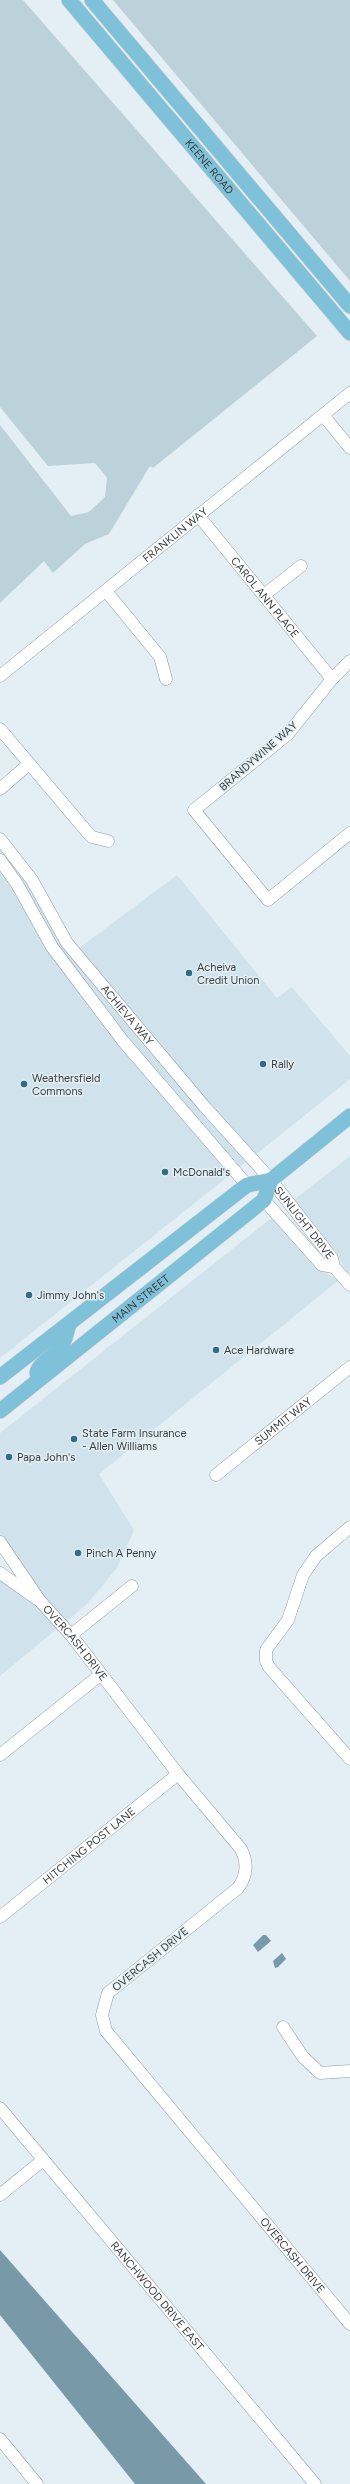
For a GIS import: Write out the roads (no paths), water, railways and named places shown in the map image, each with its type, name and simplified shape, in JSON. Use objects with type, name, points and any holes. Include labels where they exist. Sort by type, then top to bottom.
[{"type":"main road","name":"KEENE ROAD","points":[[69,0],[248,215],[350,333]]},
{"type":"main road","name":"KEENE ROAD","points":[[92,0],[350,306]]},
{"type":"main road","points":[[0,1377],[247,1185],[271,1180],[350,1116]]},
{"type":"main road","points":[[247,1185],[264,1200],[271,1180]]},
{"type":"main road","name":"MAIN STREET","points":[[0,1411],[264,1200]]},
{"type":"main road","points":[[36,1382],[37,1371],[59,1350],[65,1341],[69,1324]]},
{"type":"street","name":"FRANKLIN WAY","points":[[0,676],[350,393]]},
{"type":"street","points":[[322,415],[350,448]]},
{"type":"street","name":"CAROL ANN PLACE","points":[[198,515],[332,679]]},
{"type":"street","points":[[264,595],[301,566]]},
{"type":"street","points":[[106,591],[160,657],[166,679]]},
{"type":"street","name":"BRANDYWINE WAY","points":[[350,661],[332,679],[288,734],[194,810],[268,900],[350,834]]},
{"type":"street","points":[[0,729],[88,833],[92,837],[108,841]]},
{"type":"street","points":[[0,789],[29,764]]},
{"type":"street","name":"ACHIEVA WAY","points":[[0,839],[32,880],[67,943],[204,1106],[271,1180]]},
{"type":"street","name":"ACHIEVA WAY","points":[[0,860],[17,884],[52,947],[123,1040],[247,1185]]},
{"type":"street","name":"SUNLIGHT DRIVE","points":[[271,1180],[332,1258],[334,1267],[350,1285]]},
{"type":"street","name":"SUNLIGHT DRIVE","points":[[264,1200],[322,1265],[334,1267]]},
{"type":"street","name":"SUMMIT WAY","points":[[216,1475],[350,1367]]},
{"type":"street","points":[[350,1527],[322,1550],[306,1569],[288,1620],[267,1646],[265,1657],[269,1667],[350,1759]]},
{"type":"street","name":"OVERCASH DRIVE","points":[[0,1542],[40,1601],[71,1635],[100,1675],[178,1774],[241,1850],[245,1858],[245,1874],[241,1884],[234,1892],[108,1993],[102,2015],[106,2031],[350,2324]]},
{"type":"street","name":"OVERCASH DRIVE","points":[[0,1574],[40,1601]]},
{"type":"street","points":[[71,1635],[132,1586]]},
{"type":"street","points":[[0,1755],[100,1675]]},
{"type":"street","name":"HITCHING POST LANE","points":[[0,1917],[178,1774]]},
{"type":"street","points":[[283,2027],[303,2057],[320,2073],[350,2072]]},
{"type":"street","name":"RANCHWOOD DRIVE EAST","points":[[0,2108],[314,2484]]},
{"type":"street","points":[[0,2195],[43,2160]]},
{"type":"street","points":[[0,2439],[37,2484]]},
{"type":"place","name":"Acheiva Credit Union","points":[[189,973]]},
{"type":"place","name":"Rally","points":[[263,1064]]},
{"type":"place","name":"Weathersfield Commons","points":[[24,1084]]},
{"type":"place","name":"McDonald's","points":[[165,1172]]},
{"type":"place","name":"Jimmy John's","points":[[29,1295]]},
{"type":"place","name":"Ace Hardware","points":[[216,1350]]},
{"type":"place","name":"State Farm Insurance - Allen Williams","points":[[74,1439]]},
{"type":"place","name":"Papa John's","points":[[9,1457]]},
{"type":"place","name":"Pinch A Penny","points":[[78,1553]]}]
